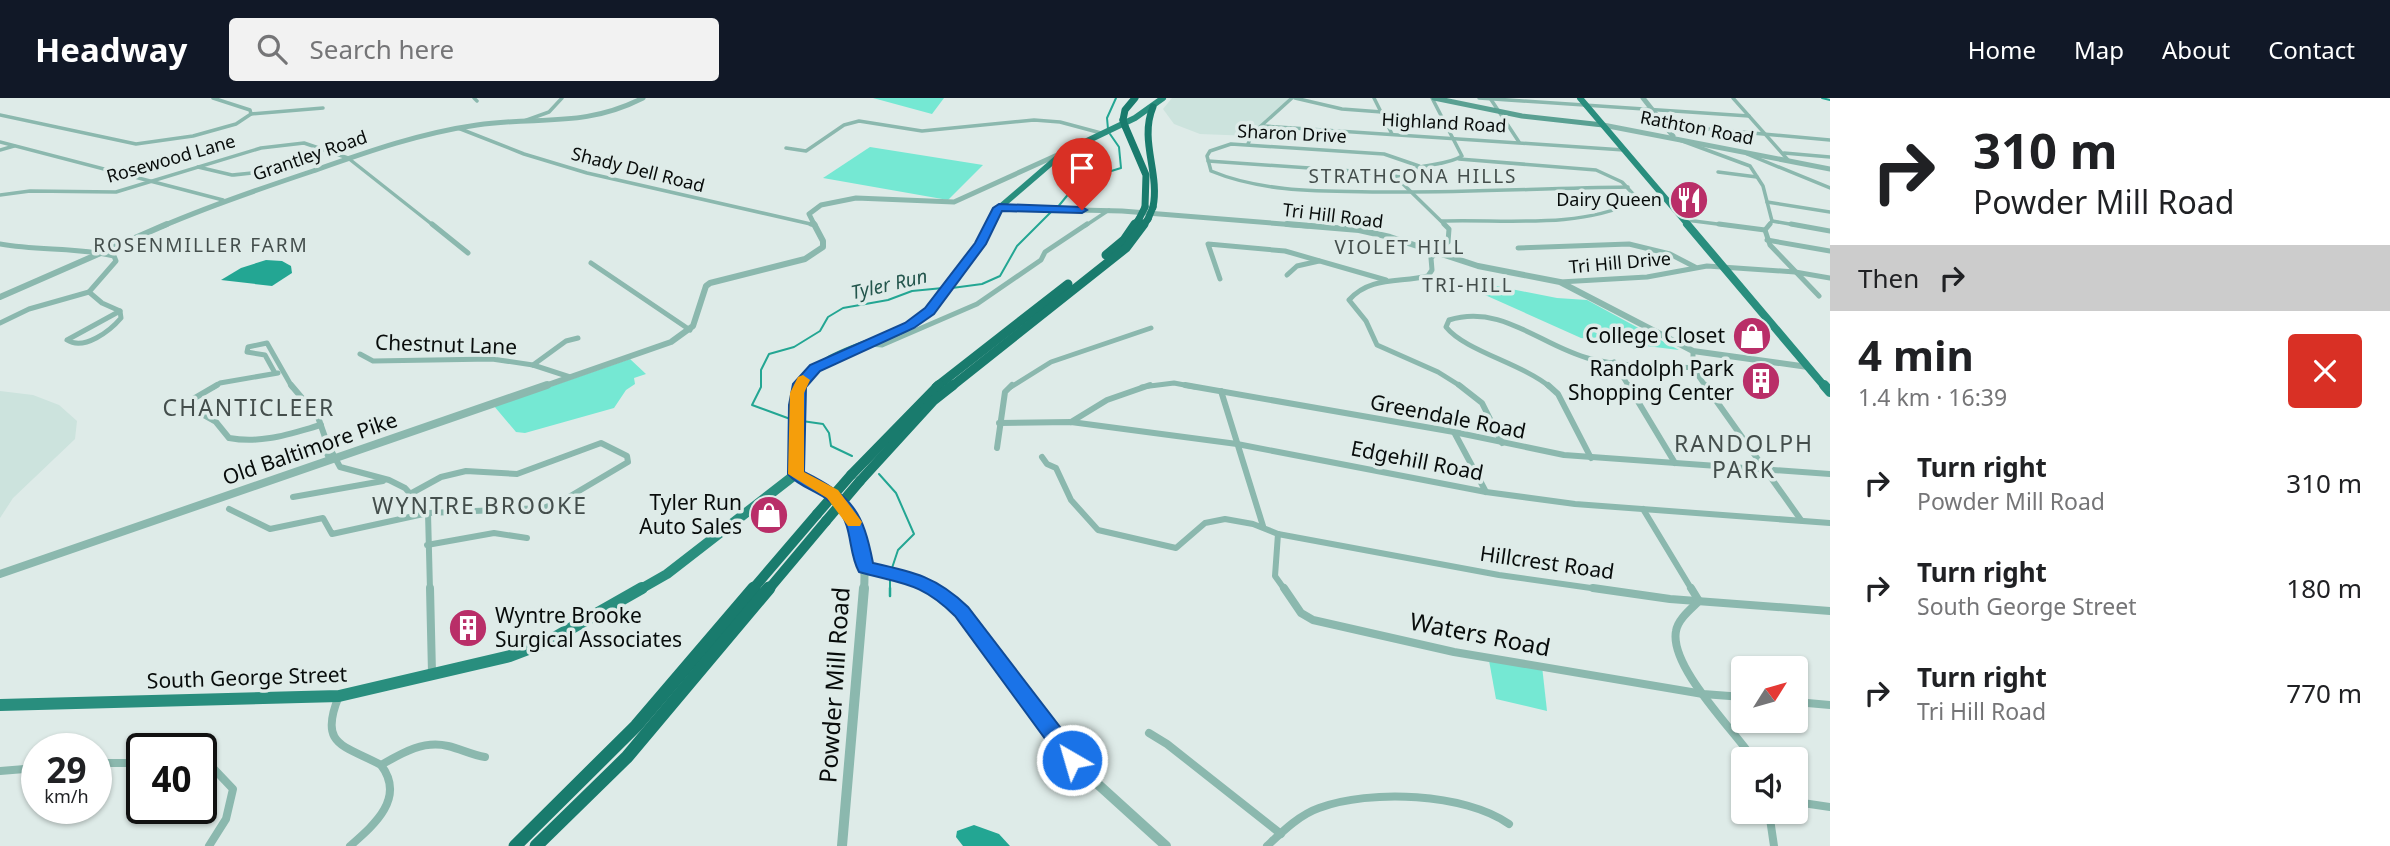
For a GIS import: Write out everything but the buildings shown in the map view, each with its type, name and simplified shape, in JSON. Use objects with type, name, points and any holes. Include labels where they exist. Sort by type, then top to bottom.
[{"type":"highway","points":[[1135,98],[1125,110],[1124,123],[1146,173],[1149,207]]},
{"type":"highway","points":[[536,846],[627,757],[856,478],[898,422],[927,394],[1124,240],[1144,219],[1149,207],[1156,200],[1155,176],[1145,127],[1153,107]]},
{"type":"highway","points":[[515,846],[644,717],[822,518]]},
{"type":"main road","points":[[796,474],[797,393],[807,375],[824,363],[918,321],[948,288],[980,244],[999,208],[1064,152],[1153,107],[1163,98]]},
{"type":"main road","name":"Rathton Road","points":[[1433,98],[1499,113],[1603,125]]},
{"type":"main road","points":[[1582,100],[1830,392]]},
{"type":"main road","name":"South George Street","points":[[0,705],[339,696],[529,649],[667,574],[796,474]]},
{"type":"street","points":[[213,98],[244,107],[250,110],[251,114]]},
{"type":"street","points":[[521,121],[550,112],[562,98]]},
{"type":"street","name":"Grantley Road","points":[[0,297],[223,200],[397,142],[458,128],[595,117],[619,110],[643,98]]},
{"type":"street","points":[[1248,144],[1252,134],[1294,98],[1342,109],[1382,112]]},
{"type":"street","points":[[1374,98],[1392,134]]},
{"type":"street","points":[[1433,98],[1463,153],[1459,159]]},
{"type":"street","points":[[1479,98],[1582,100],[1749,116]]},
{"type":"street","points":[[1490,98],[1519,142]]},
{"type":"street","points":[[1643,98],[1673,136],[1691,146],[1745,163],[1758,177],[1772,221]]},
{"type":"street","points":[[1727,98],[1733,98],[1788,160]]},
{"type":"street","points":[[0,115],[110,140],[144,144],[171,141],[220,129],[243,121],[251,114],[298,113],[323,108]]},
{"type":"street","points":[[786,148],[806,150],[844,125],[859,121],[922,131],[953,130],[1019,121],[1060,122],[1106,131]]},
{"type":"street","name":"Rathton Road","points":[[1603,125],[1673,136],[1830,169]]},
{"type":"street","points":[[1662,125],[1830,140]]},
{"type":"street","name":"Highland Road","points":[[1263,126],[1624,149]]},
{"type":"street","name":"Shady Dell Road","points":[[458,128],[524,154],[599,176],[815,225]]},
{"type":"street","points":[[0,142],[223,200]]},
{"type":"street","name":"Rosewood Lane","points":[[0,195],[41,189],[103,194],[126,191],[261,148],[293,142],[304,143],[348,158],[468,254]]},
{"type":"street","name":"Sharon Drive","points":[[1208,159],[1210,151],[1224,145],[1248,144],[1384,154],[1419,166]]},
{"type":"street","points":[[0,150],[16,146]]},
{"type":"street","points":[[1739,150],[1830,188]]},
{"type":"street","points":[[592,263],[690,330],[698,317],[706,286],[733,275],[805,259],[823,247],[823,241],[809,214],[813,209],[833,200],[849,198],[934,204],[954,202],[1064,152]]},
{"type":"street","points":[[1784,153],[1830,157]]},
{"type":"street","points":[[1401,177],[1208,159],[1209,168],[1214,175],[1224,181],[1351,192],[1628,187]]},
{"type":"street","points":[[1401,177],[1405,172],[1419,166],[1443,164],[1459,159],[1500,164],[1584,167],[1609,174],[1628,187],[1634,195],[1631,204],[1570,217],[1442,220]]},
{"type":"street","points":[[197,167],[234,175]]},
{"type":"street","points":[[1718,172],[1758,177]]},
{"type":"street","points":[[1401,177],[1403,184],[1449,229],[1448,242],[1431,258],[1432,270],[1428,276],[1411,281],[1388,281],[1365,286],[1353,293],[1349,300],[1366,321],[1377,345],[1438,372],[1482,403],[1502,443]]},
{"type":"street","points":[[1767,202],[1830,212]]},
{"type":"street","name":"Tri Hill Road","points":[[999,208],[1109,210],[1359,230],[1437,251],[1478,266],[1560,282],[1693,351],[1808,367]]},
{"type":"street","points":[[869,344],[882,345],[977,304],[1041,261],[1045,252],[1109,210]]},
{"type":"street","points":[[1359,230],[1364,217]]},
{"type":"street","points":[[1686,220],[1765,230]]},
{"type":"street","points":[[1772,221],[1765,230],[1767,240],[1818,296]]},
{"type":"street","points":[[1772,221],[1830,231]]},
{"type":"street","points":[[1767,240],[1830,251]]},
{"type":"street","points":[[0,244],[34,250],[83,249],[103,252],[114,256],[116,261],[89,292],[29,309],[0,323]]},
{"type":"street","points":[[1220,279],[1208,244],[1285,251],[1388,281]]},
{"type":"street","points":[[1518,247],[1576,248],[1629,244],[1670,254],[1695,267]]},
{"type":"street","points":[[1287,275],[1297,266],[1321,261]]},
{"type":"street","name":"Tri Hill Drive","points":[[1560,282],[1647,277],[1695,267],[1724,266],[1796,272],[1830,278]]},
{"type":"street","points":[[89,292],[102,303],[120,311]]},
{"type":"street","points":[[120,311],[121,318],[117,323],[94,339],[78,344],[67,340],[120,311]]},
{"type":"street","points":[[1591,458],[1558,394],[1550,386],[1536,376],[1454,337],[1446,327],[1449,320],[1457,316],[1487,316],[1589,358],[1693,368]]},
{"type":"street","points":[[997,449],[1005,392],[1025,374],[1151,328]]},
{"type":"street","name":"Old Baltimore Pike","points":[[0,574],[632,357],[671,342],[690,330]]},
{"type":"street","points":[[533,365],[566,341],[578,338]]},
{"type":"street","points":[[275,373],[265,355],[247,352],[248,347],[267,343],[295,391],[312,408],[327,443],[324,447],[340,467],[388,480],[410,494],[428,513],[432,675]]},
{"type":"street","points":[[1693,351],[1693,368],[1801,520]]},
{"type":"street","name":"Chestnut Lane","points":[[360,354],[373,361],[492,359],[533,365],[572,378]]},
{"type":"street","points":[[1614,362],[1675,463]]},
{"type":"street","points":[[283,371],[211,386],[193,399],[191,408],[216,422],[229,438],[250,442],[268,440],[321,425]]},
{"type":"street","name":"Greendale Road","points":[[1071,422],[1105,399],[1157,383],[1197,386],[1591,458],[1830,474]]},
{"type":"street","points":[[1221,391],[1263,526]]},
{"type":"street","name":"Edgehill Road","points":[[999,423],[1071,422],[1237,444],[1486,492],[1643,509],[1830,523]]},
{"type":"street","points":[[1454,432],[1486,492]]},
{"type":"street","points":[[229,509],[270,529],[323,518],[332,534],[428,513],[535,509],[551,506],[628,462],[628,456],[601,443],[517,474],[504,475],[475,470],[456,473],[410,494]]},
{"type":"street","name":"Hillcrest Road","points":[[1042,457],[1047,464],[1056,468],[1071,500],[1098,530],[1178,548],[1210,520],[1221,519],[1263,526],[1278,534],[1499,575],[1699,601],[1830,611]]},
{"type":"street","name":"Powder Mill Road","points":[[796,474],[825,489],[843,505],[858,528],[865,568],[842,846]]},
{"type":"street","points":[[293,496],[388,480]]},
{"type":"street","points":[[1643,509],[1699,601],[1680,622],[1675,633],[1675,643],[1703,694],[1744,747]]},
{"type":"street","points":[[427,544],[494,533],[527,538]]},
{"type":"street","name":"Waters Road","points":[[1278,534],[1275,576],[1301,613],[1313,620],[1454,652],[1703,694],[1731,696]]},
{"type":"street","points":[[865,568],[916,579],[944,594],[961,612],[1080,768],[1166,846]]},
{"type":"street","points":[[339,696],[330,716],[330,734],[339,745],[381,765],[389,782],[390,802],[371,827],[350,846]]},
{"type":"street","points":[[1808,703],[1830,705]]},
{"type":"street","points":[[1149,733],[1167,744],[1281,834]]},
{"type":"street","points":[[381,765],[400,753],[425,745],[447,745],[468,755],[485,757]]},
{"type":"street","points":[[0,771],[21,769]]},
{"type":"street","points":[[209,846],[220,832],[232,806],[233,789],[217,772]]},
{"type":"street","points":[[1267,846],[1324,806],[1368,799],[1437,801],[1490,811],[1509,824]]},
{"type":"street","points":[[1808,804],[1830,807]]},
{"type":"street","points":[[1771,824],[1774,846]]},
{"type":"shaded area","points":[[873,98],[944,98],[932,114]]},
{"type":"shaded area","points":[[1172,98],[1292,98],[1252,136],[1200,134],[1174,124],[1163,109]]},
{"type":"shaded area","points":[[870,147],[983,165],[948,200],[823,178]]},
{"type":"shaded area","points":[[266,260],[282,261],[291,266],[292,273],[272,286],[221,280],[241,268]]},
{"type":"shaded area","points":[[1496,286],[1557,298],[1587,300],[1679,350],[1581,338],[1485,295],[1488,288]]},
{"type":"shaded area","points":[[630,359],[646,374],[634,378],[635,384],[626,390],[614,408],[525,433],[516,432],[494,406]]},
{"type":"shaded area","points":[[0,391],[33,395],[59,405],[77,421],[75,439],[13,498],[0,518]]},
{"type":"shaded area","points":[[1488,655],[1542,666],[1547,711],[1496,699]]},
{"type":"shaded area","points":[[974,825],[999,834],[1010,846],[963,846],[956,837],[957,831]]},
{"type":"waterway","name":"Tyler Run","points":[[1108,129],[1107,118],[1116,98]]},
{"type":"waterway","points":[[1822,98],[1830,100]]},
{"type":"waterway","name":"Tyler Run","points":[[1057,208],[1079,181],[1121,168],[1119,147],[1110,134]]},
{"type":"waterway","name":"Tyler Run","points":[[952,288],[982,284],[1000,276],[1017,246],[1052,211]]},
{"type":"waterway","name":"Tyler Run","points":[[793,420],[752,405],[761,387],[761,370],[769,354],[794,347],[820,331],[828,317],[843,308],[888,300],[912,291],[943,288]]},
{"type":"waterway","name":"Tyler Run","points":[[802,421],[823,424],[829,433],[831,446],[852,456]]},
{"type":"waterway","name":"Tyler Run","points":[[879,474],[896,493],[914,534],[898,550],[891,571]]},
{"type":"waterway","name":"Tyler Run","points":[[890,576],[890,596]]},
{"type":"slow traffic","points":[[803,380],[797,393],[796,474],[832,494],[854,522]]},
{"type":"place","name":"Dairy Queen","points":[[1689,200]]},
{"type":"place","name":"College Closet","points":[[1752,336]]},
{"type":"place","name":"Randolph Park Shopping Center","points":[[1761,381]]},
{"type":"place","name":"Tyler Run Auto Sales","points":[[769,515]]},
{"type":"place","name":"Wyntre Brooke Surgical Associates","points":[[468,628]]},
{"type":"district","name":"STRATHCONA HILLS","points":[[1413,176]]},
{"type":"district","name":"ROSENMILLER FARM","points":[[201,245]]},
{"type":"district","name":"VIOLET HILL","points":[[1400,247]]},
{"type":"district","name":"TRI-HILL","points":[[1468,285]]},
{"type":"district","name":"CHANTICLEER","points":[[249,408]]},
{"type":"district","name":"RANDOLPH PARK","points":[[1744,457]]},
{"type":"district","name":"WYNTRE BROOKE","points":[[480,506]]},
{"type":"route","points":[[1072,760],[961,612],[944,594],[934,587],[899,573],[865,568],[865,555],[858,528],[843,505],[825,489],[796,474],[797,393],[802,381],[815,368],[910,326],[929,311],[980,244],[999,208],[1082,210]]}]
